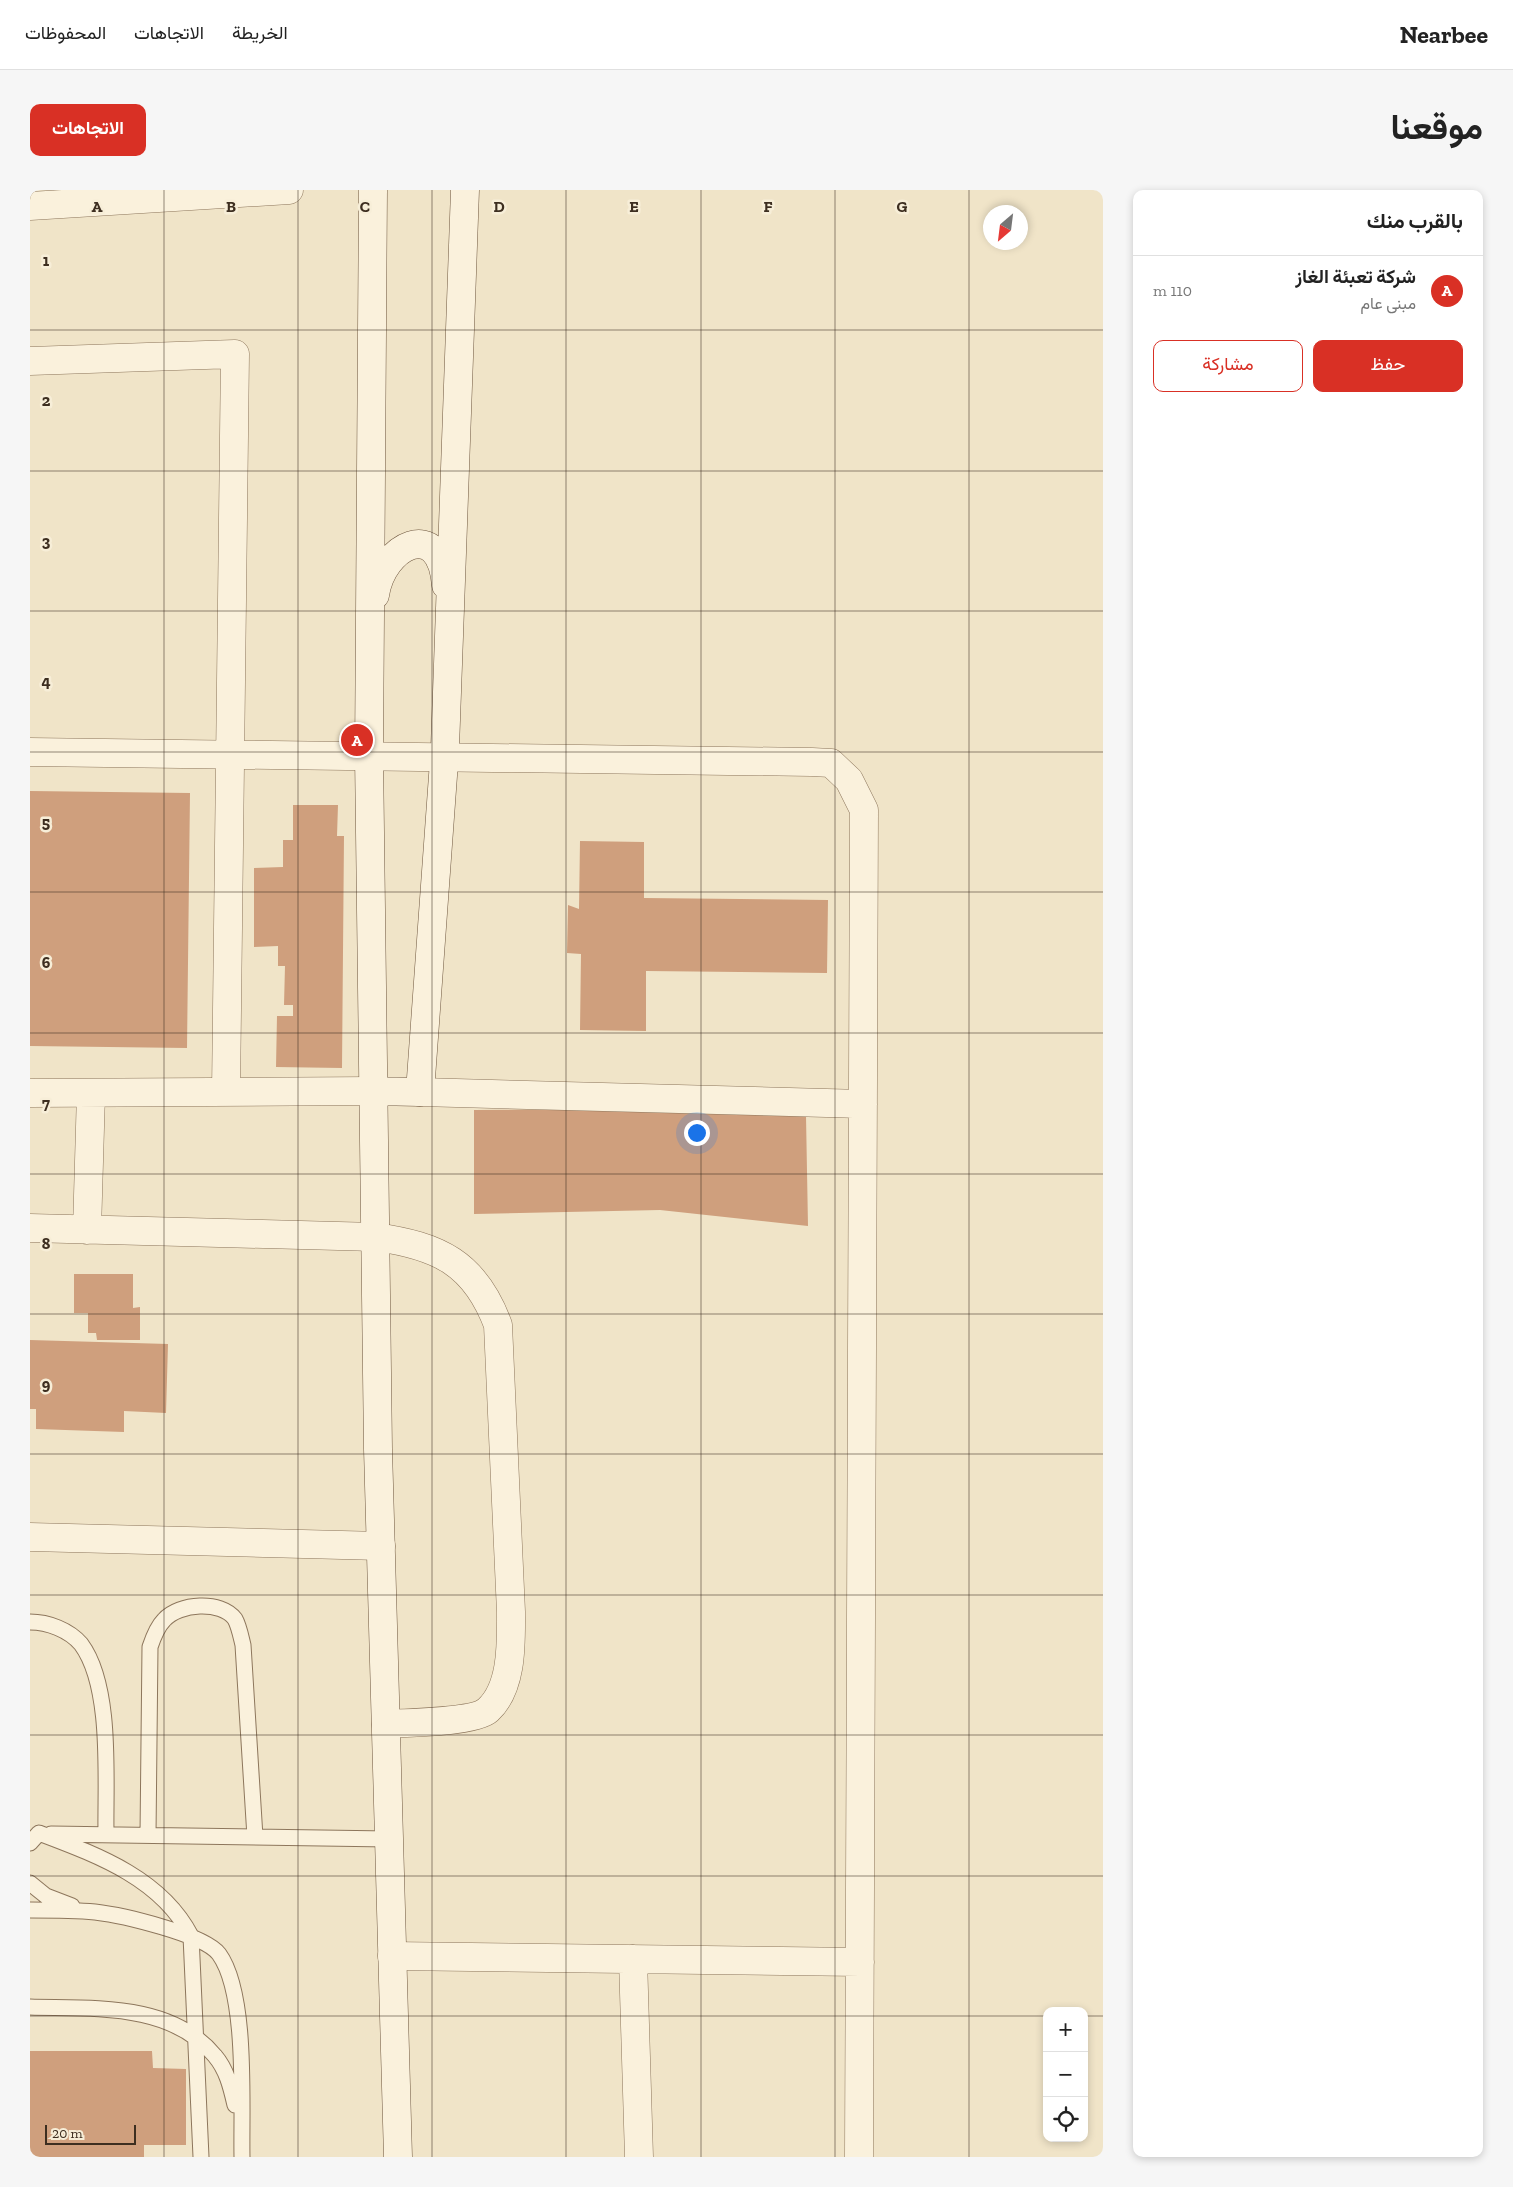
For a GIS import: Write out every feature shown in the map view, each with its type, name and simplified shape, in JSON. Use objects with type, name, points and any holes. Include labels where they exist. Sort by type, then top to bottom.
[{"type":"street","points":[[30,206],[289,190]]},
{"type":"street","points":[[374,190],[369,755],[381,1546],[398,2157]]},
{"type":"street","points":[[420,1092],[444,756],[465,190]]},
{"type":"street","points":[[30,361],[235,354],[226,1092]]},
{"type":"street","points":[[370,626],[376,590],[383,574],[395,555],[410,544],[424,544],[439,558],[446,581],[450,622]]},
{"type":"street","points":[[30,752],[444,756],[831,763],[849,780],[864,810],[859,2157]]},
{"type":"street","points":[[30,1093],[374,1090],[862,1104]]},
{"type":"street","points":[[86,1230],[91,1093]]},
{"type":"street","points":[[30,1228],[376,1237],[423,1246],[468,1272],[491,1306],[498,1325],[511,1636],[508,1662],[502,1686],[487,1711],[466,1718],[386,1724]]},
{"type":"street","points":[[30,1537],[381,1546]]},
{"type":"street","points":[[392,1956],[860,1962]]},
{"type":"street","points":[[633,1959],[639,2157]]},
{"type":"lane","points":[[148,1835],[150,1647],[154,1634],[164,1619],[186,1607],[219,1608],[228,1612],[235,1620],[243,1645],[255,1837]]},
{"type":"lane","points":[[30,1622],[56,1626],[80,1644],[96,1674],[104,1712],[106,1835]]},
{"type":"lane","points":[[33,1836],[148,1835],[389,1839]]},
{"type":"lane","points":[[33,1836],[91,1853],[125,1869],[155,1892],[183,1920],[192,1936],[201,2157]]},
{"type":"lane","points":[[30,1883],[59,1903],[93,1912],[120,1916],[192,1936],[206,1942],[218,1953],[232,1982],[239,2023],[242,2157]]},
{"type":"lane","points":[[30,1910],[93,1912]]},
{"type":"lane","points":[[30,2007],[120,2011],[154,2017],[185,2030],[196,2037],[216,2056],[224,2070],[241,2125]]},
{"type":"building","points":[[30,791],[190,793],[187,1048],[30,1046]]},
{"type":"building","points":[[293,805],[338,805],[337,836],[344,836],[342,1068],[276,1067],[277,1016],[293,1016],[293,1005],[284,1005],[285,966],[278,966],[278,946],[254,947],[254,868],[283,867],[283,840],[293,840]]},
{"type":"building","points":[[580,841],[644,842],[644,898],[828,900],[827,973],[646,971],[646,1031],[580,1030],[581,954],[567,953],[568,905],[579,909]]},
{"type":"building","points":[[663,1109],[806,1116],[808,1226],[660,1210],[474,1214],[474,1110]]},
{"type":"building","points":[[74,1274],[133,1274],[133,1308],[140,1307],[140,1340],[97,1340],[96,1333],[88,1333],[88,1313],[74,1313]]},
{"type":"building","points":[[30,1340],[168,1344],[166,1413],[124,1411],[124,1432],[36,1429],[36,1409],[30,1409]]},
{"type":"building","points":[[30,2051],[152,2051],[153,2068],[186,2069],[186,2145],[144,2145],[144,2157],[30,2157]]},
{"type":"place","name":"شركة تعبئة الغاز","points":[[357,740]]}]
